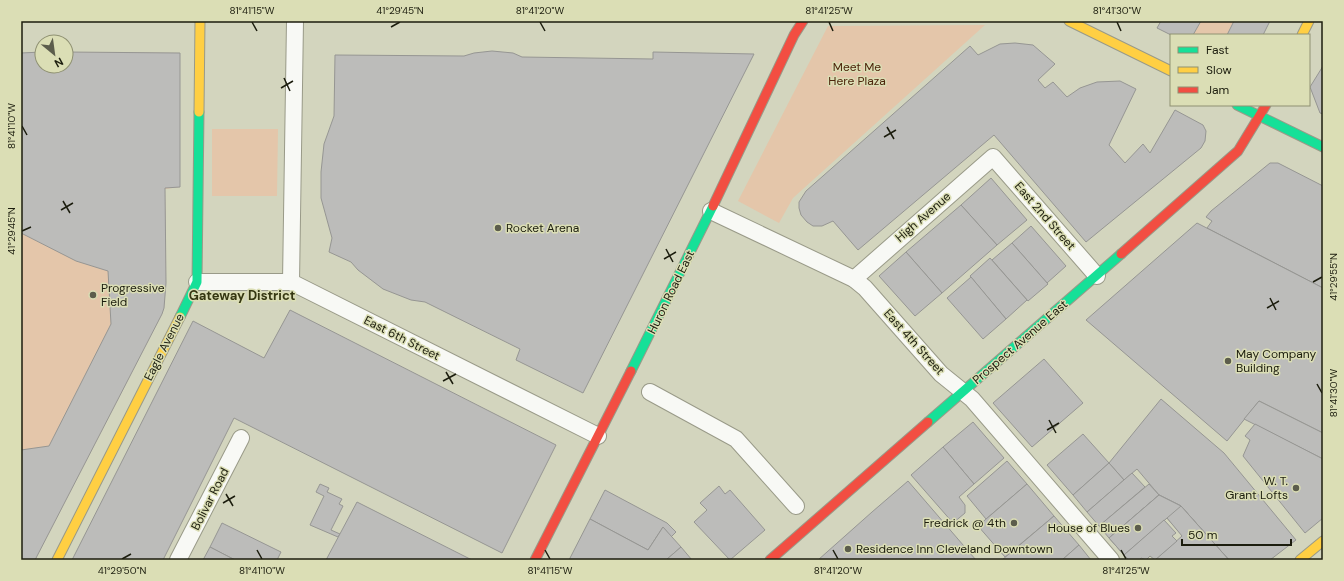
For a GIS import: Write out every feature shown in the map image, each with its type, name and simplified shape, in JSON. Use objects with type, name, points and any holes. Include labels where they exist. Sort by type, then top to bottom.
[{"type":"street","name":"Eagle Avenue","points":[[57,560],[196,282],[200,21]]},
{"type":"street","points":[[291,282],[295,21]]},
{"type":"street","name":"Huron Road East","points":[[535,560],[711,211],[794,35],[803,21]]},
{"type":"street","points":[[1069,21],[1170,71]]},
{"type":"street","points":[[1302,34],[1309,21]]},
{"type":"street","points":[[1240,106],[1323,147]]},
{"type":"street","name":"Prospect Avenue East","points":[[770,560],[808,525],[1097,276],[1238,151],[1261,116],[1266,106]]},
{"type":"street","name":"East 2nd Street","points":[[993,157],[1097,276]]},
{"type":"street","name":"High Avenue","points":[[854,279],[993,157]]},
{"type":"street","name":"East 4th Street","points":[[711,211],[854,279],[865,288],[941,374],[964,391],[1111,560]]},
{"type":"street","name":"East 6th Street","points":[[196,282],[291,282],[598,436]]},
{"type":"street","points":[[650,392],[736,439],[796,506]]},
{"type":"street","name":"Bolivar Road","points":[[178,560],[241,438]]},
{"type":"street","points":[[1300,560],[1323,541]]},
{"type":"green space","points":[[1201,21],[1234,21],[1228,34],[1194,34]]},
{"type":"green space","name":"Meet Me Here Plaza","points":[[985,25],[793,198],[779,223],[738,201],[828,26]]},
{"type":"green space","name":"Progressive Field","points":[[74,52],[180,53],[180,187],[165,189],[166,283],[164,308],[35,560],[21,560],[21,53],[34,53],[34,74],[74,74]]},
{"type":"green space","points":[[212,129],[278,129],[277,196],[212,196]]},
{"type":"building","points":[[1161,21],[1201,21],[1194,34],[1170,34],[1157,28]]},
{"type":"building","points":[[1234,21],[1270,21],[1264,34],[1228,34]]},
{"type":"building","points":[[1015,43],[1033,45],[1055,64],[1038,80],[1045,88],[1053,82],[1067,97],[1080,88],[1097,82],[1120,81],[1136,89],[1109,145],[1125,163],[1143,144],[1150,153],[1175,110],[1203,125],[1206,131],[1205,141],[1201,148],[1086,242],[994,135],[858,250],[833,221],[822,226],[813,226],[801,215],[799,202],[806,191],[970,46],[978,55],[1000,44]]},
{"type":"building","name":"Rocket Arena","points":[[492,51],[513,53],[522,57],[653,59],[653,52],[754,54],[583,393],[516,360],[520,349],[425,302],[411,300],[383,289],[358,270],[351,262],[329,252],[332,238],[321,198],[321,172],[324,144],[334,116],[335,55],[464,56]]},
{"type":"building","name":"Progressive Field","points":[[34,52],[34,74],[74,74],[74,52],[180,53],[180,187],[165,188],[166,283],[164,308],[35,560],[21,560],[21,450],[49,446],[111,324],[108,271],[76,261],[21,233],[21,53]]},
{"type":"building","points":[[1323,66],[1323,114],[1320,113],[1310,87]]},
{"type":"building","points":[[1270,163],[1278,163],[1323,186],[1323,288],[1207,228],[1212,221],[1206,217],[1211,211]]},
{"type":"building","points":[[991,178],[1027,220],[997,245],[961,205]]},
{"type":"building","points":[[961,205],[997,245],[942,293],[906,252]]},
{"type":"building","name":"May Company Building","points":[[1197,223],[1323,288],[1323,433],[1259,401],[1227,441],[1086,320]]},
{"type":"building","points":[[1031,226],[1066,266],[1047,283],[1012,243]]},
{"type":"building","points":[[1012,243],[1048,284],[1028,301],[992,260]]},
{"type":"building","points":[[906,252],[942,293],[915,316],[879,276]]},
{"type":"building","points":[[990,258],[1027,300],[1006,319],[970,276]]},
{"type":"building","points":[[971,277],[1006,319],[983,339],[947,298]]},
{"type":"building","points":[[290,310],[556,445],[502,553],[234,418],[163,560],[72,560],[193,321],[264,358]]},
{"type":"building","points":[[1044,359],[1083,403],[1032,447],[993,403]]},
{"type":"building","points":[[1161,399],[1224,453],[1296,540],[1270,560],[1229,560],[1181,506],[1159,495],[1137,469],[1124,480],[1109,463]]},
{"type":"building","points":[[1259,401],[1323,433],[1323,459],[1244,419]]},
{"type":"building","points":[[973,422],[1004,458],[974,484],[943,447]]},
{"type":"building","name":"W. T. Grant Lofts","points":[[1255,424],[1323,459],[1323,518],[1305,533],[1243,456],[1250,440],[1245,436]]},
{"type":"building","points":[[1083,434],[1109,463],[1073,495],[1047,465]]},
{"type":"building","points":[[943,447],[974,484],[959,497],[965,505],[965,513],[953,523],[911,475]]},
{"type":"building","points":[[1007,461],[1027,484],[986,519],[967,496]]},
{"type":"building","points":[[1109,463],[1124,480],[1087,512],[1073,495]]},
{"type":"building","points":[[1132,473],[1145,487],[1099,526],[1087,512]]},
{"type":"building","points":[[908,481],[976,560],[818,560],[872,512]]},
{"type":"building","points":[[320,484],[329,488],[327,492],[342,499],[339,504],[343,506],[331,530],[340,534],[338,537],[310,525],[324,496],[316,492]]},
{"type":"building","name":"Fredrick @ 4th","points":[[1027,484],[1054,516],[1005,557],[978,526]]},
{"type":"building","points":[[1149,484],[1159,495],[1109,538],[1099,526]]},
{"type":"building","points":[[719,486],[725,494],[730,490],[765,530],[730,560],[694,522],[707,510],[700,503]]},
{"type":"building","points":[[605,490],[667,523],[676,532],[671,537],[663,527],[648,550],[590,519]]},
{"type":"building","points":[[1159,495],[1181,506],[1124,555],[1109,538]]},
{"type":"building","name":"House of Blues","points":[[1159,495],[1181,506],[1229,560],[1204,560],[1167,518],[1124,555],[1109,538]]},
{"type":"building","points":[[357,502],[472,560],[326,560]]},
{"type":"building","points":[[1181,506],[1229,560],[1155,560],[1182,536],[1167,518]]},
{"type":"building","points":[[1054,516],[1079,545],[1062,560],[1002,560]]},
{"type":"building","points":[[590,519],[648,550],[663,527],[681,547],[666,560],[569,560]]},
{"type":"building","points":[[1164,520],[1176,533],[1172,536],[1177,541],[1155,560],[1150,556],[1146,560],[1141,558],[1139,560],[1129,560],[1124,555]]},
{"type":"building","points":[[222,523],[281,552],[277,560],[235,560],[210,547]]},
{"type":"building","points":[[1079,545],[1091,560],[1062,560]]},
{"type":"building","points":[[210,547],[235,560],[203,560]]},
{"type":"building","points":[[681,547],[692,560],[666,560]]},
{"type":"traffic: fast","points":[[1239,106],[1323,147]]},
{"type":"traffic: fast","points":[[180,317],[197,282],[199,112]]},
{"type":"traffic: fast","points":[[631,371],[713,206]]},
{"type":"traffic: fast","points":[[928,422],[1121,254]]},
{"type":"traffic: slow","points":[[199,112],[200,21]]},
{"type":"traffic: slow","points":[[1069,21],[1170,71]]},
{"type":"traffic: slow","points":[[1302,34],[1309,21]]},
{"type":"traffic: slow","points":[[57,560],[180,317]]},
{"type":"traffic: slow","points":[[1300,560],[1323,541]]},
{"type":"traffic: jam","points":[[713,206],[794,35],[803,21]]},
{"type":"traffic: jam","points":[[1121,254],[1238,151],[1265,106]]},
{"type":"traffic: jam","points":[[535,560],[631,371]]},
{"type":"traffic: jam","points":[[770,560],[928,422]]},
{"type":"place","name":"Rocket Arena","points":[[498,228]]},
{"type":"place","name":"Progressive Field","points":[[93,295]]},
{"type":"place","name":"May Company Building","points":[[1228,361]]},
{"type":"place","name":"W. T. Grant Lofts","points":[[1296,488]]},
{"type":"place","name":"Fredrick @ 4th","points":[[1014,523]]},
{"type":"place","name":"House of Blues","points":[[1138,528]]},
{"type":"place","name":"Residence Inn Cleveland Downtown","points":[[848,549]]},
{"type":"district","name":"Gateway District","points":[[242,295]]}]
